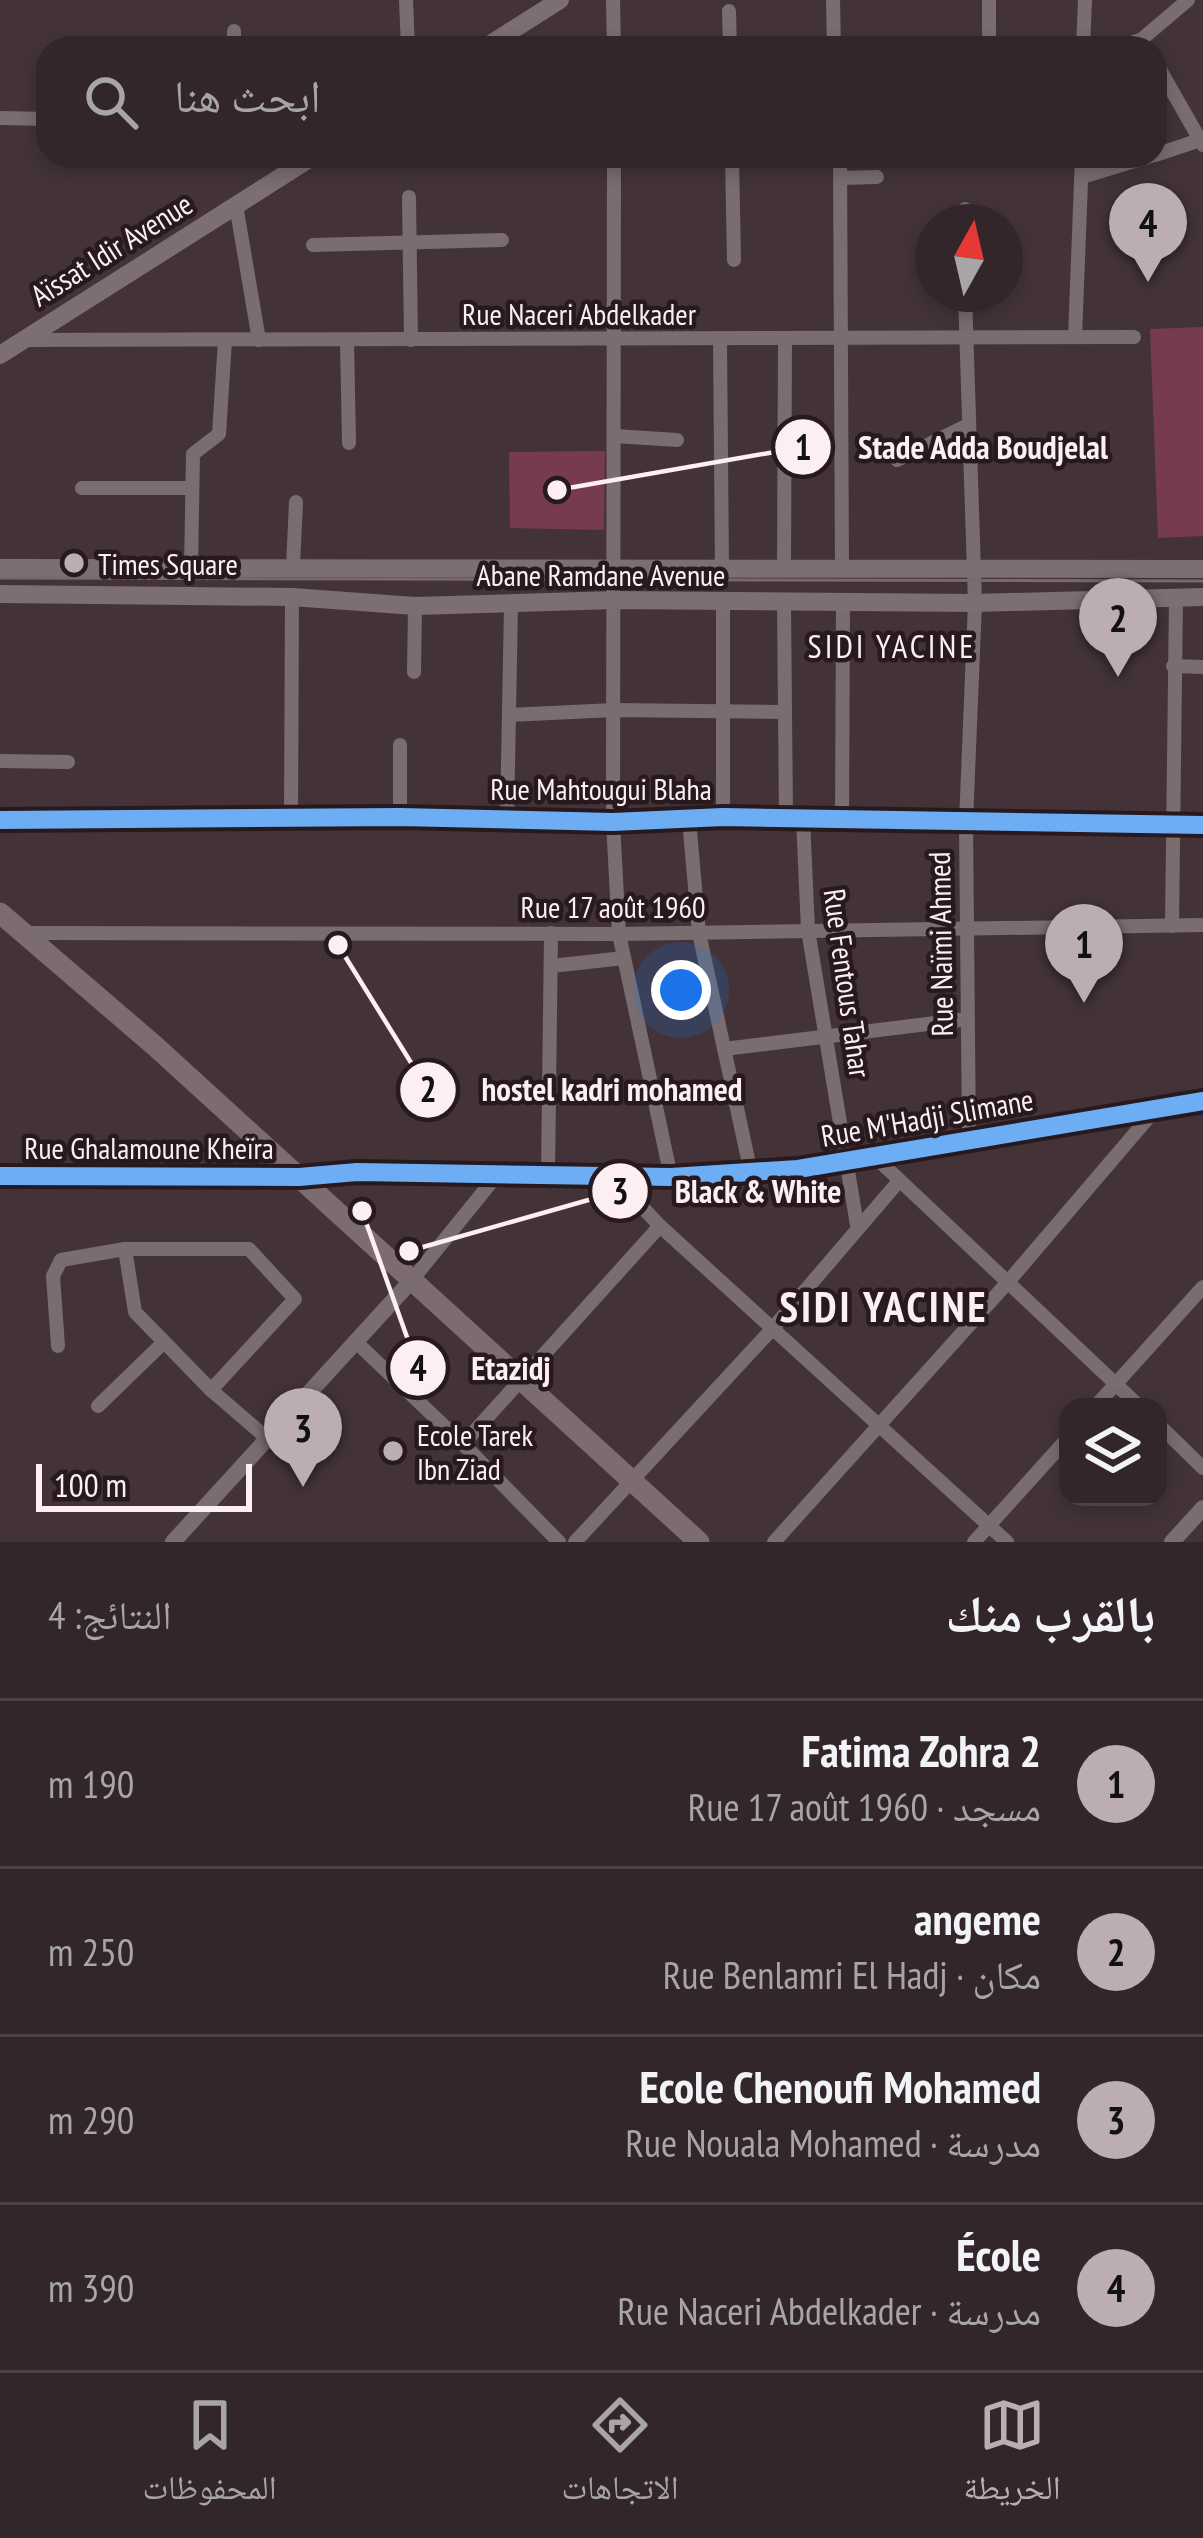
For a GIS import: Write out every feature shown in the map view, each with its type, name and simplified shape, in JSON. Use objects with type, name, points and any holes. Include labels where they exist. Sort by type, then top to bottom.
[{"type":"main road","points":[[503,36],[560,0]]},
{"type":"main road","name":"Aïssat Idir Avenue","points":[[0,355],[295,168]]},
{"type":"main road","name":"Abane Ramdane Avenue","points":[[0,568],[1203,569]]},
{"type":"main road","name":"Abane Ramdane Avenue","points":[[0,595],[292,597],[415,606],[614,600],[975,603],[1203,597]]},
{"type":"main road","points":[[0,914],[299,1177],[699,1542]]},
{"type":"street","points":[[406,0],[408,36]]},
{"type":"street","points":[[613,0],[614,36]]},
{"type":"street","points":[[832,0],[834,36]]},
{"type":"street","points":[[989,0],[989,36]]},
{"type":"street","points":[[1083,36],[1085,0]]},
{"type":"street","points":[[1152,36],[1188,0]]},
{"type":"street","points":[[729,10],[730,36]]},
{"type":"street","points":[[234,31],[234,36]]},
{"type":"street","points":[[1167,82],[1202,142],[1167,151]]},
{"type":"street","points":[[0,118],[36,119]]},
{"type":"street","points":[[614,168],[613,822],[619,934],[671,1177]]},
{"type":"street","points":[[732,168],[734,260]]},
{"type":"street","points":[[841,168],[842,571]]},
{"type":"street","points":[[1076,337],[1082,168]]},
{"type":"street","points":[[1082,177],[1111,168]]},
{"type":"street","points":[[842,178],[877,177]]},
{"type":"street","points":[[409,197],[411,340]]},
{"type":"street","points":[[236,205],[259,340]]},
{"type":"street","points":[[313,245],[502,240]]},
{"type":"street","name":"Rue Naïmi Ahmed","points":[[964,312],[975,603],[966,822],[969,1140]]},
{"type":"street","name":"Rue Naceri Abdelkader","points":[[23,340],[1134,337]]},
{"type":"street","points":[[191,568],[194,450],[219,434],[225,340]]},
{"type":"street","points":[[347,340],[349,443]]},
{"type":"street","points":[[784,570],[785,340]]},
{"type":"street","points":[[720,341],[722,570]]},
{"type":"street","points":[[897,460],[968,425]]},
{"type":"street","points":[[614,436],[677,440]]},
{"type":"street","points":[[82,488],[192,488]]},
{"type":"street","points":[[293,568],[296,502]]},
{"type":"street","points":[[291,820],[292,597]]},
{"type":"street","points":[[1172,926],[1175,597]]},
{"type":"street","points":[[723,603],[723,817]]},
{"type":"street","points":[[784,603],[786,818]]},
{"type":"street","points":[[842,821],[843,603]]},
{"type":"street","points":[[507,820],[511,604]]},
{"type":"street","points":[[414,672],[415,606]]},
{"type":"street","points":[[1173,666],[1203,667]]},
{"type":"street","points":[[509,715],[614,710],[785,712]]},
{"type":"street","points":[[400,745],[400,817]]},
{"type":"street","points":[[0,761],[68,762]]},
{"type":"street","name":"Rue Mahtougui Blaha","points":[[0,820],[400,817],[613,822],[723,817],[1203,825]]},
{"type":"street","points":[[689,819],[699,933],[751,1173]]},
{"type":"street","name":"Rue Fentous Tahar","points":[[803,819],[808,930],[857,1225]]},
{"type":"street","name":"Rue 17 août 1960","points":[[23,933],[619,934],[1203,925]]},
{"type":"street","points":[[548,1175],[551,933]]},
{"type":"street","points":[[551,967],[624,958]]},
{"type":"street","points":[[724,1049],[968,1019]]},
{"type":"street","name":"Rue M'Hadji Slimane","points":[[299,1177],[357,1172],[614,1177],[751,1173],[1203,1101]]},
{"type":"street","points":[[774,1542],[1154,1111]]},
{"type":"street","points":[[874,1156],[1131,1398]]},
{"type":"street","points":[[173,1542],[412,1280],[497,1174]]},
{"type":"street","name":"Rue Ghalamoune Kheïra","points":[[0,1176],[299,1177]]},
{"type":"street","points":[[614,1177],[660,1226],[1007,1542]]},
{"type":"street","points":[[355,1341],[557,1541],[575,1542],[772,1328],[898,1180]]},
{"type":"street","points":[[463,1444],[660,1226]]},
{"type":"street","points":[[125,1250],[132,1307],[211,1390],[268,1439]]},
{"type":"street","points":[[58,1346],[53,1276],[61,1260],[125,1250],[249,1250],[294,1295],[293,1303],[211,1390]]},
{"type":"street","points":[[1103,1398],[1203,1287]]},
{"type":"street","points":[[98,1406],[163,1343]]},
{"type":"street","points":[[1167,1433],[1203,1468]]},
{"type":"street","points":[[974,1542],[1059,1448]]},
{"type":"street","points":[[1172,1542],[1203,1508]]},
{"type":"shaded area","points":[[1203,327],[1203,536],[1158,538],[1150,329]]},
{"type":"shaded area","points":[[605,451],[604,530],[510,528],[509,452]]},
{"type":"tram line","points":[[0,578],[1203,581]]},
{"type":"cycle path","points":[[0,820],[400,817],[613,822],[723,817],[1203,825]]},
{"type":"cycle path","points":[[0,1176],[299,1177],[357,1172],[671,1177],[798,1169],[1203,1101]]},
{"type":"place","name":"École","points":[[1148,282]]},
{"type":"place","name":"Stade Adda Boudjelal","points":[[557,490]]},
{"type":"place","name":"Times Square","points":[[74,563]]},
{"type":"place","name":"angeme","points":[[1118,677]]},
{"type":"place","name":"hostel kadri mohamed","points":[[338,945]]},
{"type":"place","name":"Fatima Zohra 2","points":[[1084,1003]]},
{"type":"place","name":"Etazidj","points":[[362,1211]]},
{"type":"place","name":"Black & White","points":[[409,1251]]},
{"type":"place","name":"Ecole Tarek Ibn Ziad","points":[[393,1451]]},
{"type":"place","name":"Ecole Chenoufi Mohamed","points":[[303,1487]]},
{"type":"district","name":"SIDI YACINE","points":[[892,645]]},
{"type":"district","name":"SIDI YACINE","points":[[884,1306]]}]
